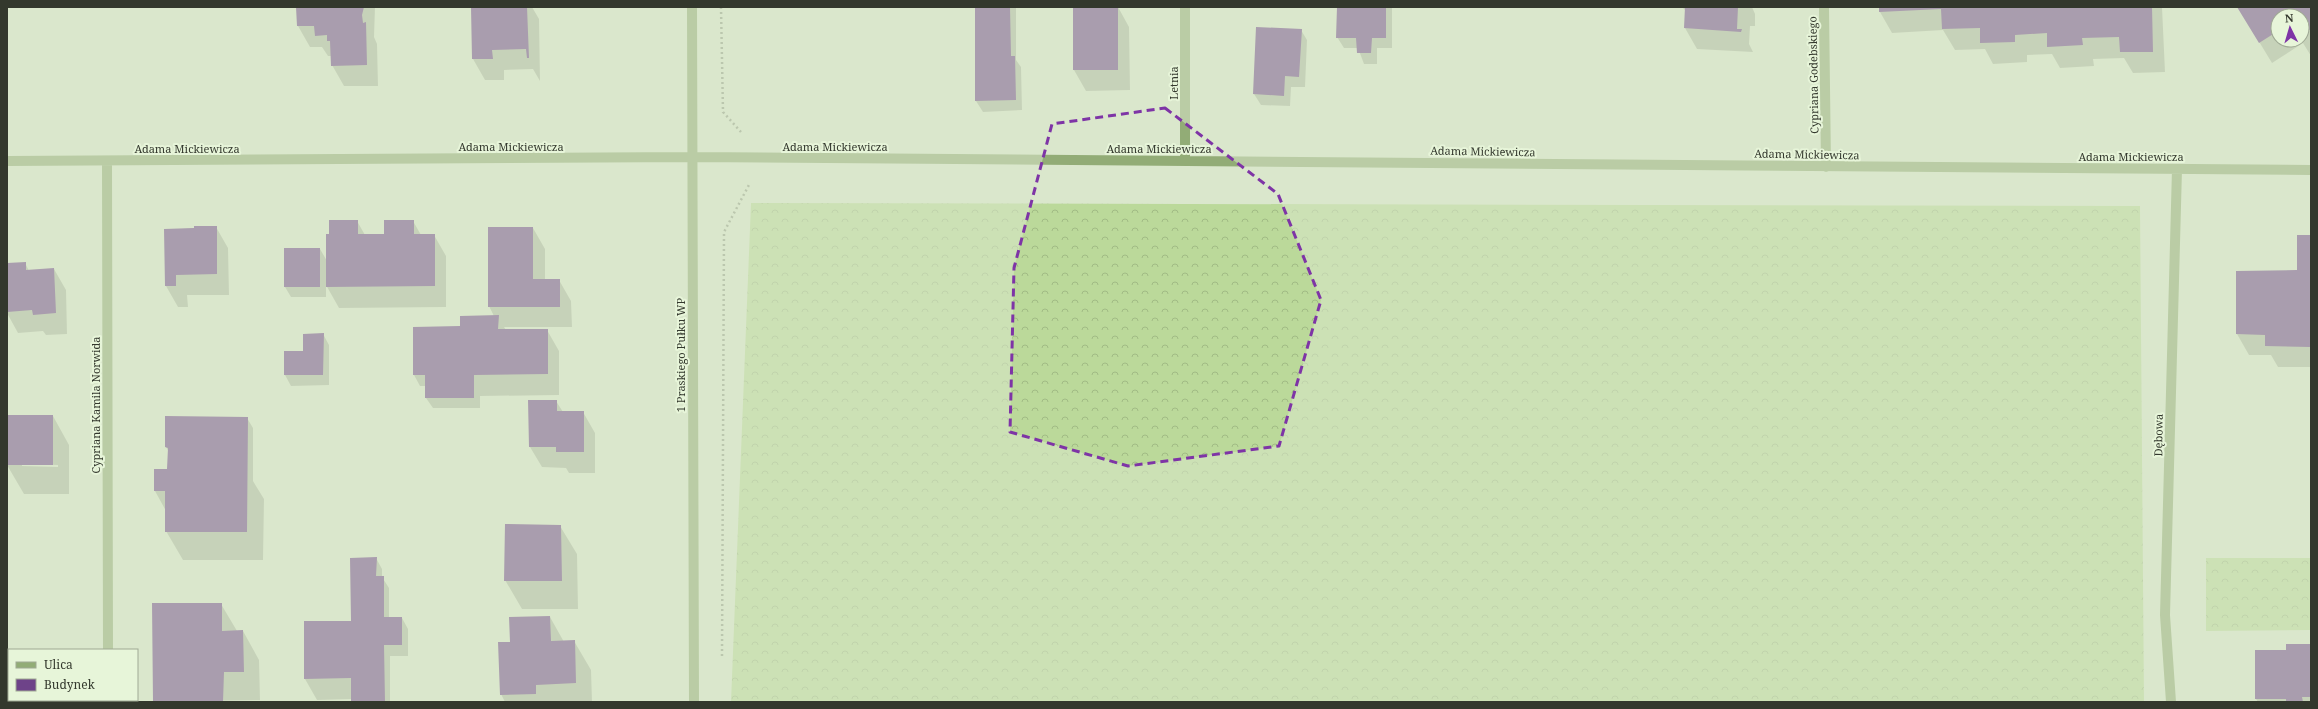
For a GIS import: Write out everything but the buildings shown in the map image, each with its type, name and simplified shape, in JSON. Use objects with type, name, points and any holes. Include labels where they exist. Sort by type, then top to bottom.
[{"type":"street","name":"1 Praskiego Pułku WP","points":[[692,7],[694,702]]},
{"type":"street","name":"Letnia","points":[[1185,7],[1185,160]]},
{"type":"street","name":"Cypriana Godebskiego","points":[[1824,7],[1826,167]]},
{"type":"street","name":"Adama Mickiewicza","points":[[7,161],[692,157],[2311,170]]},
{"type":"street","name":"Cypriana Kamila Norwida","points":[[107,161],[108,649]]},
{"type":"street","name":"Dębowa","points":[[2171,702],[2165,615],[2177,169]]},
{"type":"path","points":[[721,7],[723,112],[731,123],[751,139],[754,158],[752,180],[724,232],[722,662]]},
{"type":"highlighted area","points":[[1165,108],[1278,194],[1321,300],[1279,446],[1128,466],[1010,432],[1014,268],[1052,124]]},
{"type":"green space","points":[[751,203],[2140,206],[2144,702],[731,702]]},
{"type":"green space","points":[[2206,558],[2311,558],[2311,630],[2206,631]]}]
